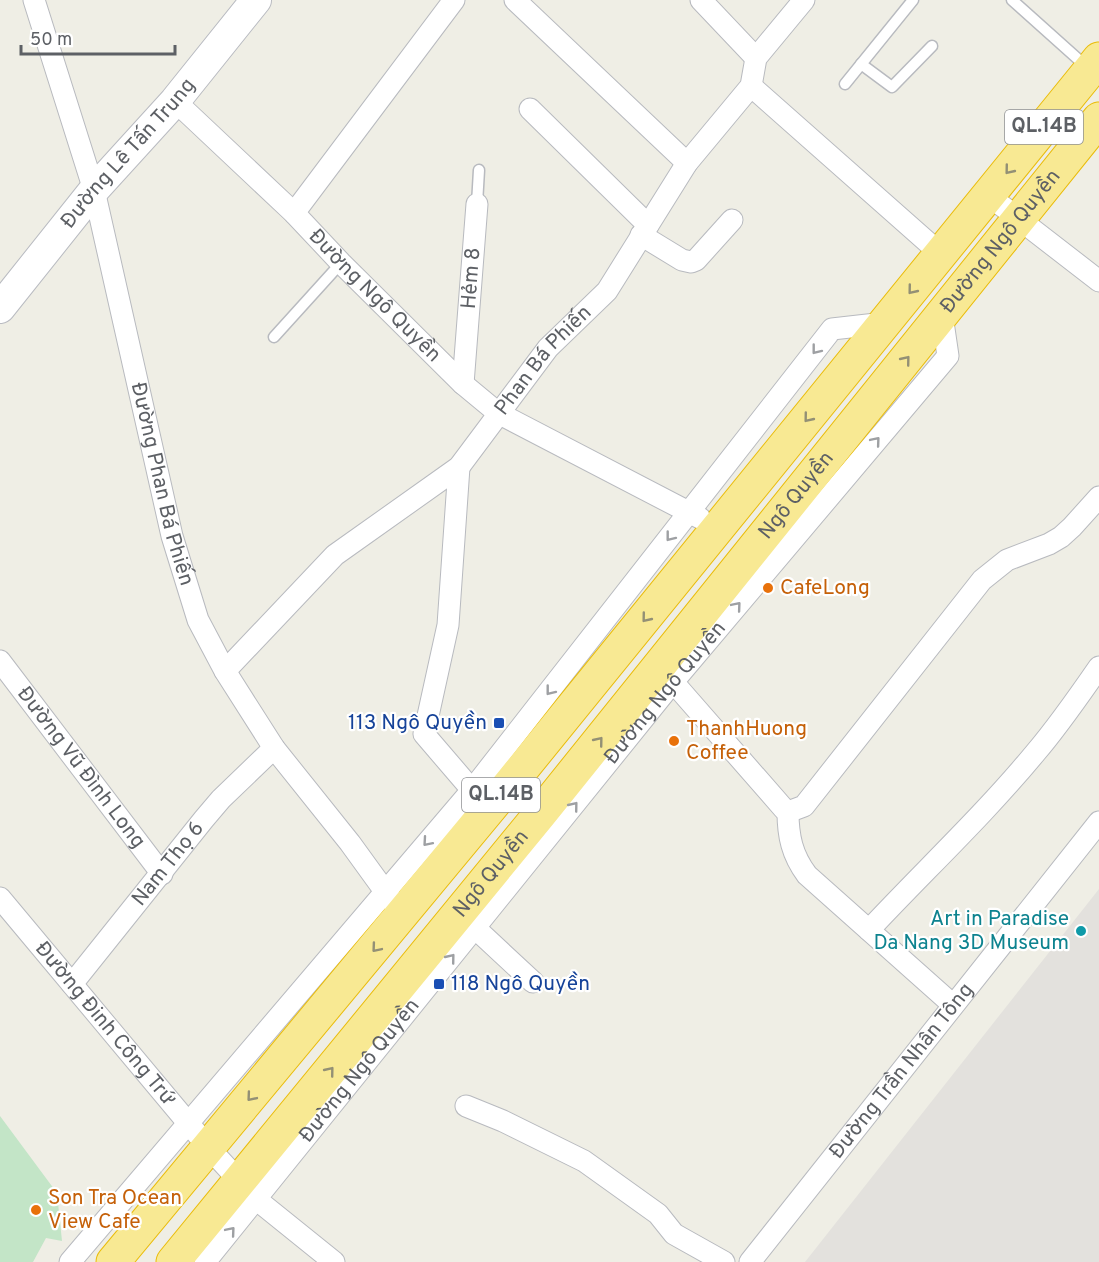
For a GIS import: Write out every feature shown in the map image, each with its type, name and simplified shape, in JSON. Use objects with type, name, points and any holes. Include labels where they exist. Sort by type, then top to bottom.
[{"type":"highway","name":"QL.14B","points":[[988,195],[1095,64]]},
{"type":"highway","name":"Đường Ngô Quyền","points":[[942,315],[1099,120]]},
{"type":"highway","name":"Đường Ngô Quyền","points":[[885,323],[988,195]]},
{"type":"highway","name":"Ngô Quyền","points":[[173,1262],[248,1190],[540,814],[942,315]]},
{"type":"highway","name":"Ngô Quyền","points":[[113,1262],[209,1148],[393,903],[720,528],[885,323]]},
{"type":"street","name":"Đường Phan Bá Phiến","points":[[34,0],[94,190],[172,536],[198,620],[225,671],[274,748],[351,843],[393,903]]},
{"type":"street","name":"Đường Lê Tấn Trung","points":[[0,308],[94,190],[175,100],[256,0]]},
{"type":"street","points":[[294,213],[454,0]]},
{"type":"street","points":[[515,0],[687,163]]},
{"type":"street","points":[[701,0],[756,58]]},
{"type":"street","points":[[752,86],[756,58],[804,0]]},
{"type":"street","name":"Đường Ngô Quyền","points":[[752,86],[941,254]]},
{"type":"street","name":"Phan Bá Phiến","points":[[225,671],[335,555],[459,467],[548,348],[607,291],[687,163],[752,86]]},
{"type":"street","name":"Đường Ngô Quyền","points":[[175,100],[294,213],[341,263],[464,384],[498,413],[720,528]]},
{"type":"street","points":[[530,109],[644,230],[682,260],[691,262],[696,260],[732,220]]},
{"type":"street","points":[[988,195],[1099,281]]},
{"type":"street","name":"Hẻm 8","points":[[464,384],[477,204]]},
{"type":"street","name":"Đường Ngô Quyền","points":[[205,1262],[248,1190],[475,928],[673,682],[948,356],[942,315]]},
{"type":"street","points":[[70,1262],[187,1124],[393,903],[472,790],[832,329],[885,323]]},
{"type":"street","points":[[459,467],[448,625],[424,734],[472,790]]},
{"type":"street","points":[[788,812],[804,806],[982,580],[1007,560],[1061,537],[1099,497]]},
{"type":"street","name":"Đường Vũ Đình Long","points":[[0,661],[162,874]]},
{"type":"street","points":[[869,930],[1036,752],[1099,667]]},
{"type":"street","points":[[673,682],[788,812],[789,838],[798,863],[807,875],[952,1005]]},
{"type":"street","name":"Nam Thọ 6","points":[[72,984],[221,800],[274,748]]},
{"type":"street","name":"Đường Trần Nhân Tông","points":[[750,1262],[1099,822]]},
{"type":"street","name":"Đường Đinh Công Trứ","points":[[0,898],[209,1148],[248,1190],[334,1262]]},
{"type":"street","points":[[475,928],[533,982]]},
{"type":"street","points":[[466,1106],[497,1118],[584,1161],[653,1210],[674,1234],[724,1262]]},
{"type":"lane","points":[[845,84],[913,0]]},
{"type":"lane","points":[[1012,0],[1095,64]]},
{"type":"lane","points":[[861,64],[892,87],[933,46]]},
{"type":"lane","name":"Hẻm 8","points":[[477,204],[479,170]]},
{"type":"lane","points":[[274,337],[341,263]]},
{"type":"shaded area","points":[[1099,889],[1099,1262],[805,1262]]},
{"type":"green space","points":[[0,1116],[57,1193],[62,1241],[46,1238],[33,1262],[0,1262]]},
{"type":"place","name":"CafeLong","points":[[768,588]]},
{"type":"place","name":"113 Ngô Quyền","points":[[499,723]]},
{"type":"place","name":"ThanhHuong Coffee","points":[[674,741]]},
{"type":"place","name":"Art in Paradise Da Nang 3D Museum","points":[[1081,931]]},
{"type":"place","name":"118 Ngô Quyền","points":[[439,984]]},
{"type":"place","name":"Son Tra Ocean View Cafe","points":[[36,1210]]}]
